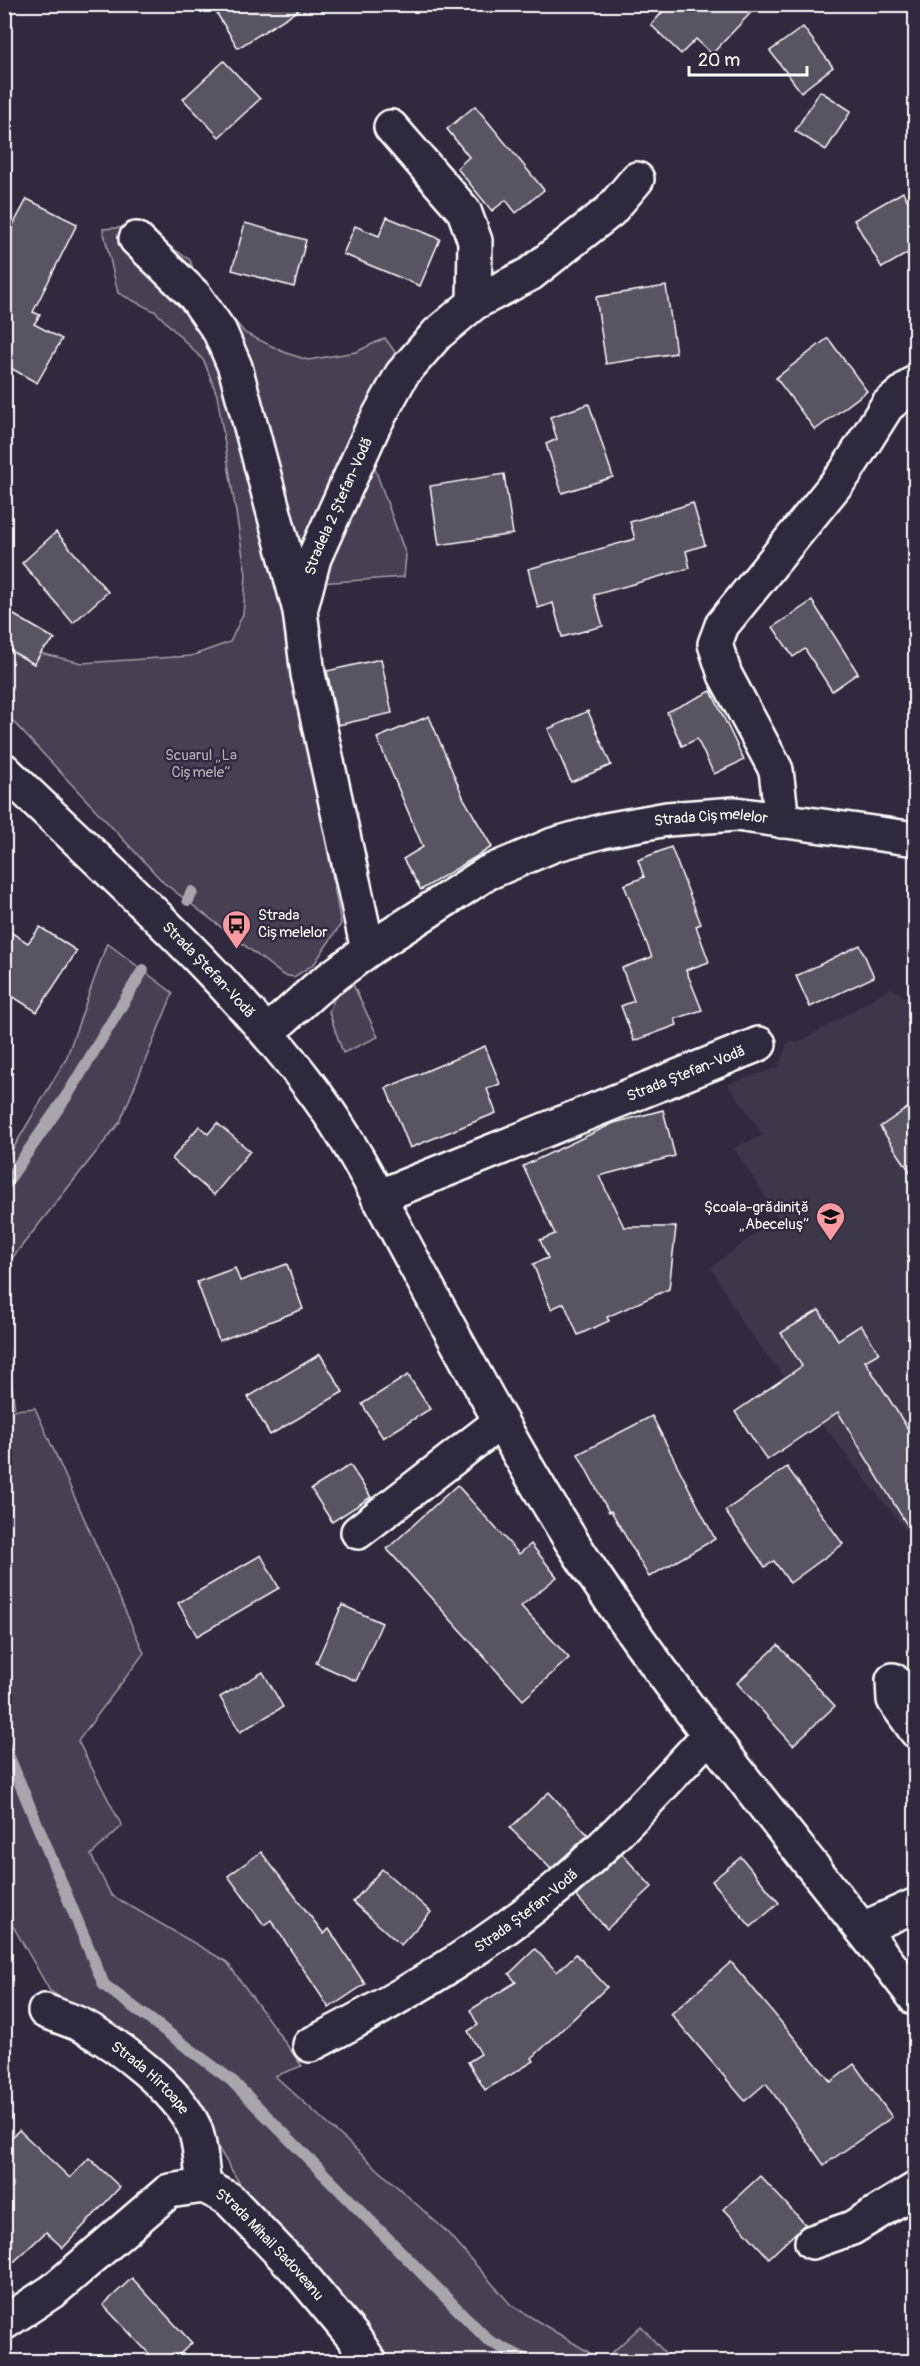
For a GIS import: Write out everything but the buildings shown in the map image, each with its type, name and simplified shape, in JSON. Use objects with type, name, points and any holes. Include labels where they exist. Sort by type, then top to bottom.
[{"type":"street","points":[[391,127],[464,211],[475,241],[474,303]]},
{"type":"street","name":"Stradela 2 Ștefan-Vodă","points":[[368,950],[308,674],[300,611],[306,580],[324,531],[350,472],[397,383],[437,334],[474,303],[531,274],[610,211],[637,179]]},
{"type":"street","points":[[136,239],[195,296],[220,332],[235,367],[300,611]]},
{"type":"street","name":"Strada Cișmelelor","points":[[782,820],[776,770],[725,675],[715,644],[722,625],[845,473],[887,406],[915,382]]},
{"type":"street","name":"Strada Ștefan-Vodă","points":[[4,770],[219,979],[268,1032],[317,1096],[378,1197],[500,1422],[572,1542],[709,1736],[915,1999]]},
{"type":"street","name":"Strada Cișmelelor","points":[[268,1032],[316,989],[368,950],[487,873],[553,845],[606,830],[667,819],[736,814],[915,838]]},
{"type":"street","name":"Strada Ștefan-Vodă","points":[[378,1197],[759,1044]]},
{"type":"street","points":[[358,1532],[500,1422]]},
{"type":"street","points":[[893,1680],[894,1700],[915,1731]]},
{"type":"street","name":"Strada Ștefan-Vodă","points":[[309,2045],[373,2013],[466,1955],[541,1902],[611,1840],[709,1736]]},
{"type":"street","points":[[862,1929],[915,1905]]},
{"type":"street","name":"Strada Hîrtoape","points":[[45,2011],[82,2026],[120,2051],[167,2090],[184,2110],[195,2129],[204,2186]]},
{"type":"street","name":"Strada Mihail Sadoveanu","points":[[4,2323],[54,2290],[169,2191],[204,2186],[229,2199],[298,2271],[354,2338],[370,2361]]},
{"type":"street","points":[[812,2242],[852,2228],[915,2189]]},
{"type":"shaded area","name":"Şcoala-grădiniţă „Abeceluş”","points":[[891,988],[915,1003],[915,1542],[742,1323],[711,1267],[778,1217],[734,1148],[763,1135],[728,1084],[778,1067],[789,1041],[798,1043]]},
{"type":"green space","name":"Scuarul „La Cișmele”","points":[[140,226],[190,260],[195,274],[245,333],[286,353],[308,360],[356,352],[385,338],[395,352],[297,568],[286,621],[341,924],[314,964],[294,977],[283,975],[164,883],[5,713],[5,647],[34,664],[40,653],[82,663],[191,656],[230,642],[243,614],[246,575],[217,395],[204,361],[156,312],[118,293],[103,229]]},
{"type":"green space","points":[[374,466],[406,555],[404,577],[320,583]]},
{"type":"green space","points":[[107,943],[173,993],[120,1122],[5,1267],[5,1162],[66,1059]]},
{"type":"green space","points":[[351,980],[378,1037],[343,1053],[329,1012],[336,994]]},
{"type":"green space","points":[[4,1319],[15,1410],[35,1408],[144,1653],[78,1741],[122,1826],[91,1855],[111,1895],[227,1962],[302,2066],[275,2076],[446,2231],[511,2305],[603,2361],[382,2361],[255,2209],[207,2129],[119,2036],[50,1991],[5,1912]]},
{"type":"green space","points":[[641,2326],[672,2361],[603,2361]]},
{"type":"waterway","points":[[188,900],[192,892]]},
{"type":"waterway","points":[[4,1186],[68,1094],[143,970]]},
{"type":"waterway","points":[[4,1745],[104,1985],[231,2080],[489,2341],[531,2362]]},
{"type":"place","name":"Strada Cișmelelor","points":[[237,950]]},
{"type":"place","name":"Şcoala-grădiniţă „Abeceluş”","points":[[830,1242]]}]
